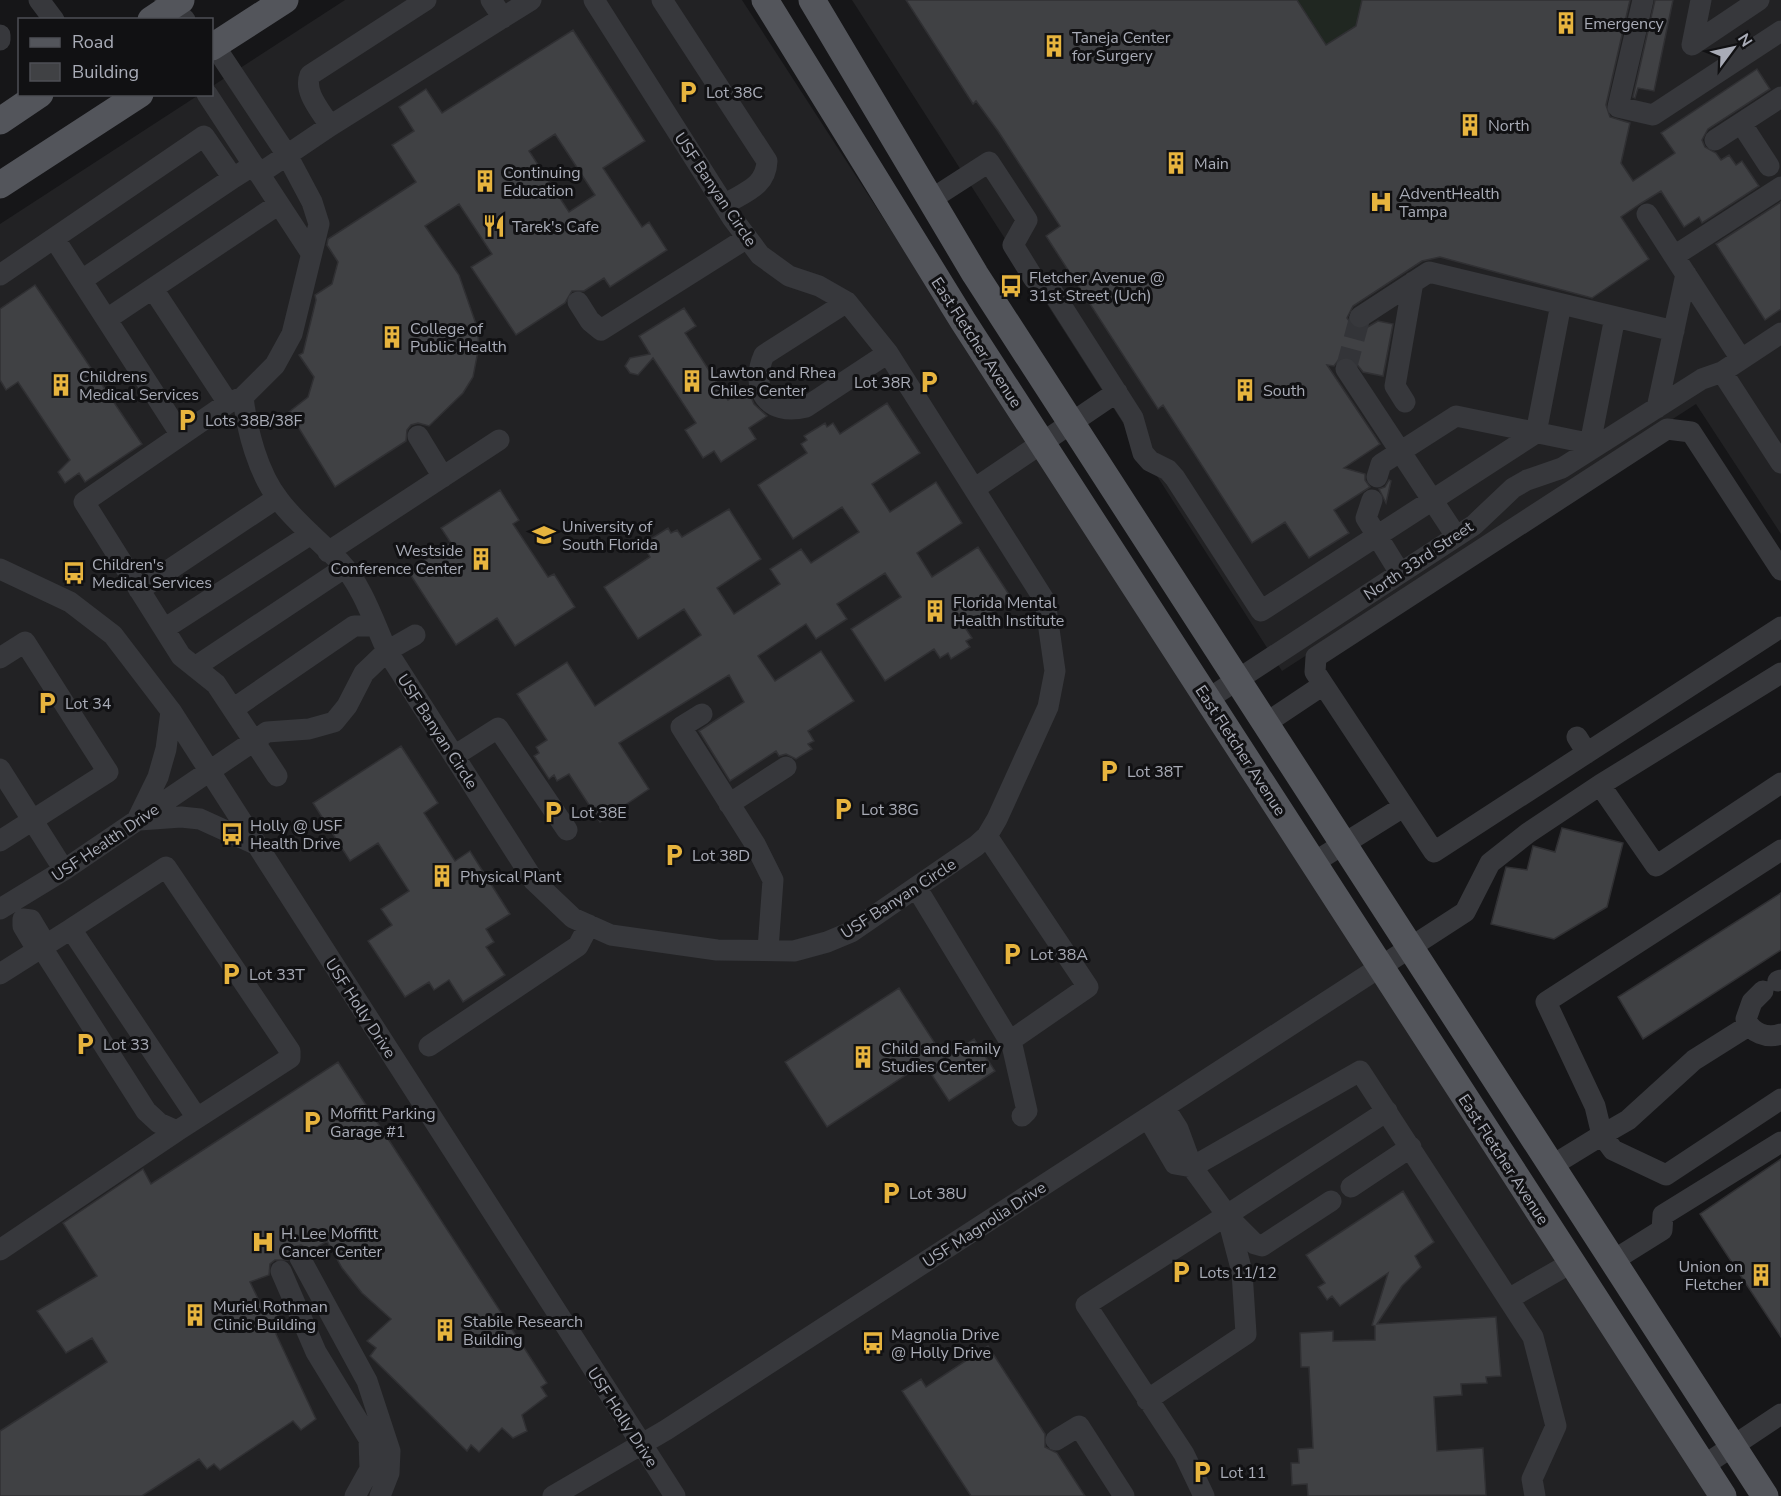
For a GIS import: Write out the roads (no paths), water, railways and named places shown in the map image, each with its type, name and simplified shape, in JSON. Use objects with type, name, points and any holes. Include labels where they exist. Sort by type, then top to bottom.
[{"type":"main road","points":[[213,45],[285,0]]},
{"type":"main road","name":"East Fletcher Avenue","points":[[765,0],[894,213],[1723,1496]]},
{"type":"main road","points":[[812,0],[930,200],[1071,422],[1765,1496]]},
{"type":"main road","points":[[0,121],[37,96]]},
{"type":"main road","points":[[0,185],[137,96]]},
{"type":"street","points":[[39,0],[52,18]]},
{"type":"street","points":[[330,126],[309,91],[307,83],[310,75],[426,0]]},
{"type":"street","points":[[490,0],[503,18]]},
{"type":"street","points":[[82,280],[233,178],[287,155],[531,0]]},
{"type":"street","name":"USF Banyan Circle","points":[[236,400],[277,498],[344,568],[387,651],[534,881],[573,918],[611,935],[672,945],[717,950],[794,951],[827,942],[851,932],[987,836],[1010,794],[1048,707],[1056,671],[1045,602],[888,353],[847,302],[819,286],[789,276],[760,255],[724,205],[594,0]]},
{"type":"street","points":[[662,0],[767,161],[767,174],[762,182],[724,205]]},
{"type":"street","points":[[1643,0],[1618,107],[1653,115],[1781,31]]},
{"type":"street","points":[[1701,0],[1692,45],[1759,0]]},
{"type":"street","points":[[213,45],[317,199],[319,224],[292,334],[275,365],[236,400],[84,502],[181,656],[216,684],[277,776]]},
{"type":"street","points":[[208,96],[311,253]]},
{"type":"street","points":[[1715,140],[1781,97]]},
{"type":"street","points":[[1741,123],[1769,166]]},
{"type":"street","points":[[0,274],[204,136],[233,178]]},
{"type":"street","points":[[930,200],[989,162],[1027,220],[1013,245],[1034,279],[1052,291],[1117,392],[1133,418],[1143,453],[1150,461],[1168,470],[1175,478],[1262,611],[1536,433],[1561,304]]},
{"type":"street","points":[[1674,256],[1781,187]]},
{"type":"street","points":[[107,319],[279,204]]},
{"type":"street","points":[[1647,214],[1741,359]]},
{"type":"street","points":[[54,238],[181,435]]},
{"type":"street","points":[[578,302],[590,321],[601,330],[747,238]]},
{"type":"street","points":[[1360,317],[1429,272],[1674,331]]},
{"type":"street","points":[[1658,408],[1686,274]]},
{"type":"street","points":[[1405,402],[1395,386],[1413,282]]},
{"type":"street","points":[[153,289],[236,400]]},
{"type":"street","points":[[847,302],[764,355],[758,370],[758,386],[767,401],[792,411],[806,407],[888,353]]},
{"type":"street","points":[[1377,477],[1381,464],[1456,416],[1594,445],[1615,317]]},
{"type":"street","name":"North 33rd Street","points":[[1208,699],[1474,525],[1513,488],[1527,480],[1562,468],[1594,445],[1658,408],[1702,379],[1722,372],[1781,333]]},
{"type":"street","points":[[1346,369],[1456,536]]},
{"type":"street","points":[[1722,372],[1781,463]]},
{"type":"street","points":[[975,489],[1117,392]]},
{"type":"street","points":[[1781,570],[1691,432],[1667,429],[1533,523],[1316,657],[1315,672],[1434,852],[1582,745],[1781,627]]},
{"type":"street","points":[[418,436],[443,477]]},
{"type":"street","points":[[328,552],[499,440]]},
{"type":"street","points":[[139,590],[277,498]]},
{"type":"street","points":[[1372,500],[1366,518],[1400,573]]},
{"type":"street","points":[[164,629],[310,534]]},
{"type":"street","name":"USF Holly Drive","points":[[0,568],[70,602],[113,635],[171,711],[675,1496]]},
{"type":"street","points":[[195,667],[344,568]]},
{"type":"street","points":[[233,709],[354,627],[376,626]]},
{"type":"street","points":[[209,772],[267,732],[309,729],[334,722],[347,706],[364,673],[387,651],[415,635]]},
{"type":"street","points":[[0,658],[25,642],[108,772],[0,842]]},
{"type":"street","name":"USF Magnolia Drive","points":[[553,1496],[641,1444],[1465,912],[1490,863],[1528,833],[1600,784],[1781,673]]},
{"type":"street","points":[[1266,723],[1323,685]]},
{"type":"street","points":[[171,711],[166,749],[158,777],[138,820],[181,817],[200,819],[256,844]]},
{"type":"street","points":[[702,714],[675,731],[729,804],[755,844],[773,880],[768,949]]},
{"type":"street","points":[[454,756],[498,728],[567,831]]},
{"type":"street","points":[[729,804],[786,767]]},
{"type":"street","points":[[0,769],[64,870]]},
{"type":"street","name":"USF Health Drive","points":[[11,910],[64,870],[209,772]]},
{"type":"street","points":[[1600,784],[1656,866],[1781,783]]},
{"type":"street","points":[[1313,863],[1403,807]]},
{"type":"street","points":[[987,836],[1088,987],[1010,1041]]},
{"type":"street","points":[[1781,850],[1546,1002],[1595,1106],[1602,1135],[1613,1150],[1666,1175],[1781,1099]]},
{"type":"street","points":[[0,974],[39,944],[71,929],[165,867],[290,1051],[290,1058],[0,1250]]},
{"type":"street","points":[[916,887],[1010,1041],[1027,1111],[1022,1116]]},
{"type":"street","points":[[11,910],[31,920],[40,935],[39,944],[146,1111],[159,1123],[177,1131]]},
{"type":"street","points":[[429,1046],[578,946],[589,925]]},
{"type":"street","points":[[71,929],[197,1118]]},
{"type":"street","points":[[1774,984],[1752,1002],[1746,1018],[1748,1026],[1761,1034],[1773,1037],[1781,1034]]},
{"type":"street","points":[[1553,1165],[1628,1120],[1694,1060],[1748,1026]]},
{"type":"street","points":[[1192,1167],[1360,1071],[1510,1298],[1533,1337],[1556,1426],[1533,1479],[1535,1496]]},
{"type":"street","points":[[1204,1496],[1184,1454],[1086,1305],[1387,1111]]},
{"type":"street","points":[[1156,1112],[1178,1129],[1192,1167],[1227,1215],[1255,1244],[1262,1246],[1330,1201]]},
{"type":"street","points":[[1614,1260],[1662,1230],[1663,1215],[1781,1142]]},
{"type":"street","points":[[1351,1187],[1411,1147]]},
{"type":"street","points":[[1147,1400],[1246,1334],[1242,1272],[1227,1215]]},
{"type":"street","points":[[1510,1298],[1571,1263]]},
{"type":"street","points":[[356,1496],[370,1469],[369,1439],[316,1352],[285,1280],[304,1267],[367,1381],[390,1451],[389,1473],[380,1496]]},
{"type":"street","points":[[1703,1466],[1781,1414]]},
{"type":"street","points":[[1056,1440],[1079,1426],[1124,1496]]},
{"type":"tunnel","points":[[1346,369],[1360,317]]},
{"type":"place","name":"Emergency","points":[[1566,23]]},
{"type":"place","name":"Taneja Center for Surgery","points":[[1054,46]]},
{"type":"place","name":"Lot 38C","points":[[688,92]]},
{"type":"place","name":"North","points":[[1470,125]]},
{"type":"place","name":"Main","points":[[1176,163]]},
{"type":"place","name":"Continuing Education","points":[[485,181]]},
{"type":"place","name":"AdventHealth Tampa","points":[[1381,202]]},
{"type":"place","name":"Tarek's Cafe","points":[[494,226]]},
{"type":"place","name":"Fletcher Avenue @ 31st Street (Uch)","points":[[1011,286]]},
{"type":"place","name":"College of Public Health","points":[[392,337]]},
{"type":"place","name":"Lawton and Rhea Chiles Center","points":[[692,381]]},
{"type":"place","name":"Lot 38R","points":[[929,382]]},
{"type":"place","name":"Childrens Medical Services","points":[[61,385]]},
{"type":"place","name":"South","points":[[1245,390]]},
{"type":"place","name":"Lots 38B/38F","points":[[187,420]]},
{"type":"place","name":"University of South Florida","points":[[544,535]]},
{"type":"place","name":"Westside Conference Center","points":[[481,559]]},
{"type":"place","name":"Children's Medical Services","points":[[74,573]]},
{"type":"place","name":"Florida Mental Health Institute","points":[[935,611]]},
{"type":"place","name":"Lot 34","points":[[47,703]]},
{"type":"place","name":"Lot 38T","points":[[1109,771]]},
{"type":"place","name":"Lot 38G","points":[[843,809]]},
{"type":"place","name":"Lot 38E","points":[[553,812]]},
{"type":"place","name":"Holly @ USF Health Drive","points":[[232,834]]},
{"type":"place","name":"Lot 38D","points":[[674,855]]},
{"type":"place","name":"Physical Plant","points":[[442,876]]},
{"type":"place","name":"Lot 38A","points":[[1012,954]]},
{"type":"place","name":"Lot 33T","points":[[231,974]]},
{"type":"place","name":"Lot 33","points":[[85,1044]]},
{"type":"place","name":"Child and Family Studies Center","points":[[863,1057]]},
{"type":"place","name":"Moffitt Parking Garage #1","points":[[312,1122]]},
{"type":"place","name":"Lot 38U","points":[[891,1193]]},
{"type":"place","name":"H. Lee Moffitt Cancer Center","points":[[263,1242]]},
{"type":"place","name":"Lots 11/12","points":[[1181,1272]]},
{"type":"place","name":"Union on Fletcher","points":[[1761,1275]]},
{"type":"place","name":"Muriel Rothman Clinic Building","points":[[195,1315]]},
{"type":"place","name":"Stabile Research Building","points":[[445,1330]]},
{"type":"place","name":"Magnolia Drive @ Holly Drive","points":[[873,1343]]},
{"type":"place","name":"Lot 11","points":[[1202,1472]]}]
